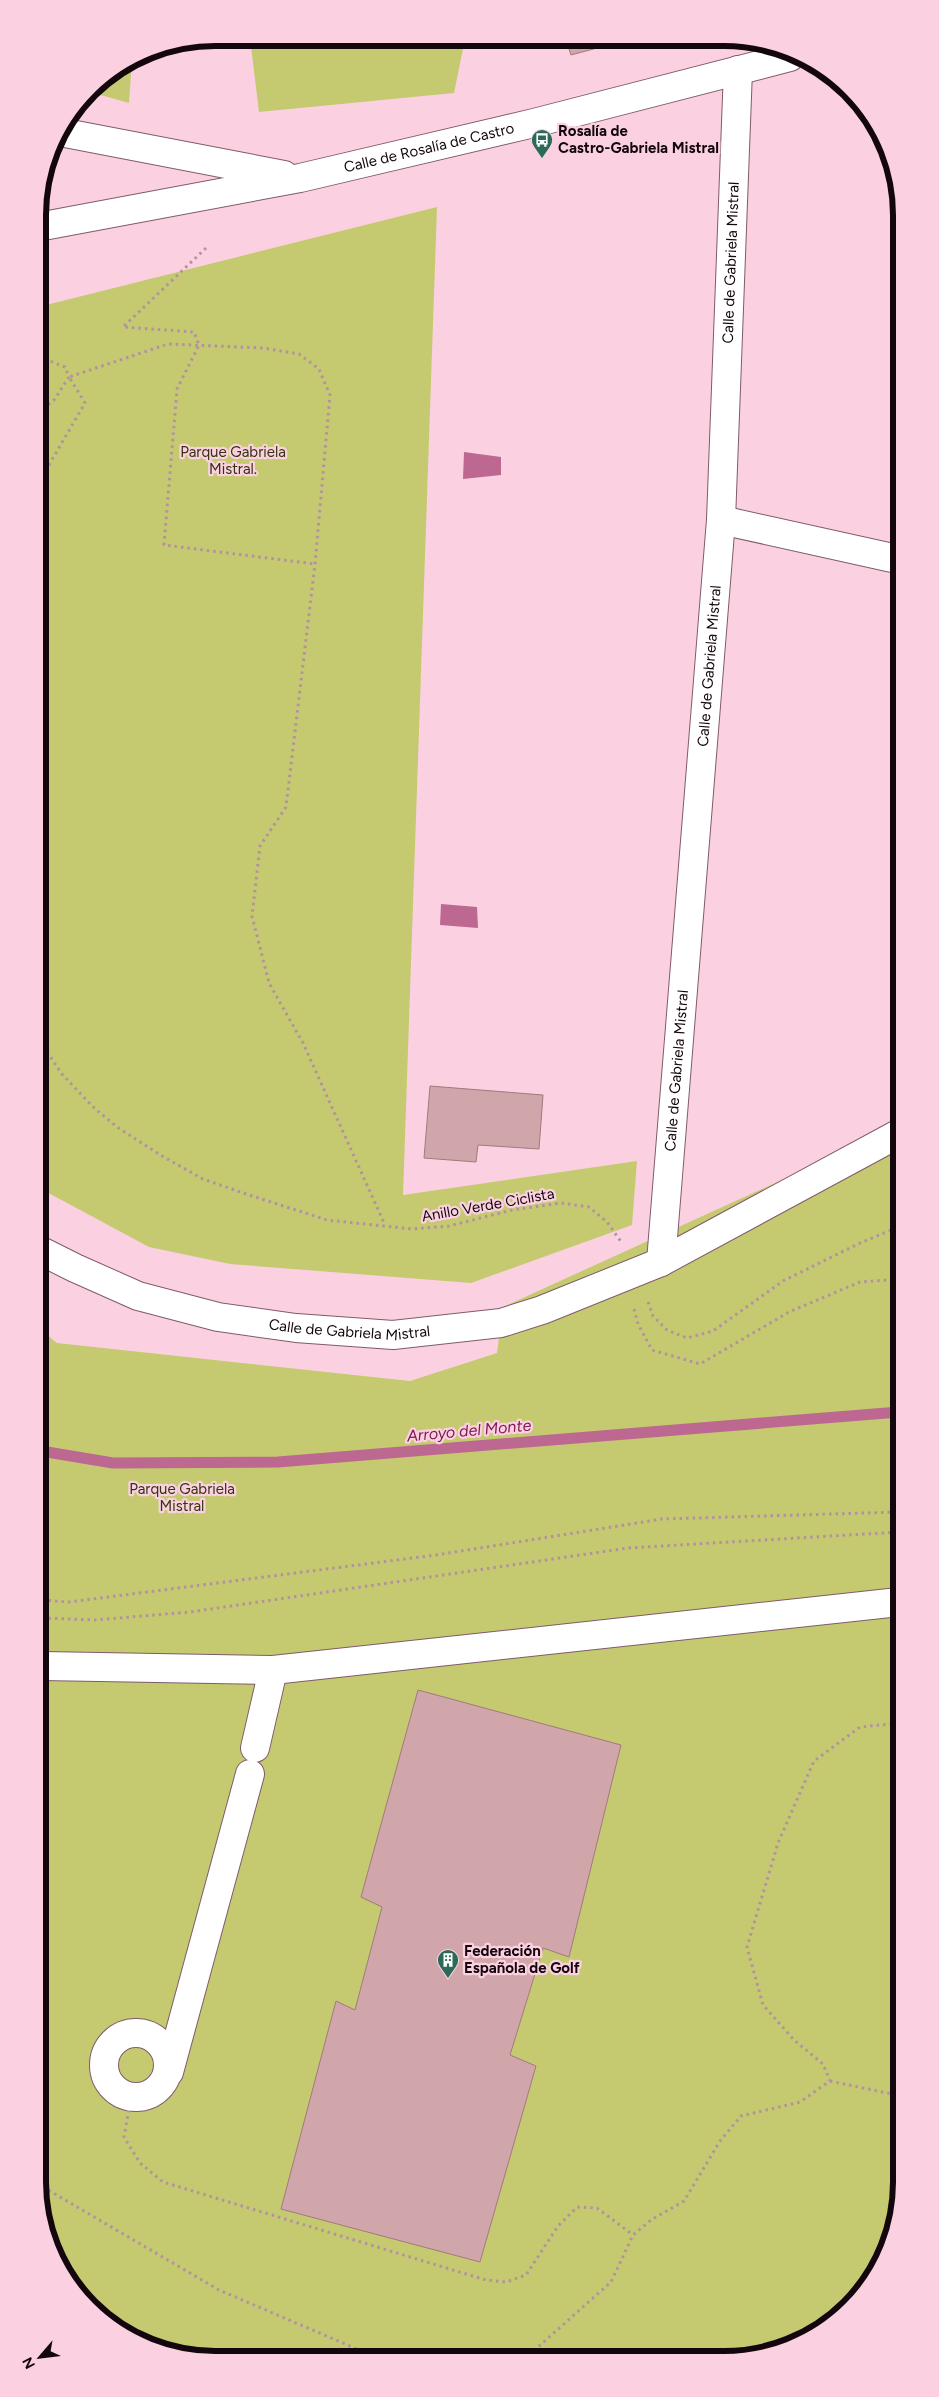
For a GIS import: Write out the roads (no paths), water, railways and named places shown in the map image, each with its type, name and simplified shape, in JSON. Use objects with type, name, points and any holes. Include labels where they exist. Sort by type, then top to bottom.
[{"type":"street","name":"Calle de Rosalía de Castro","points":[[47,225],[300,178],[534,123],[785,58]]},
{"type":"street","name":"Calle de Gabriela Mistral","points":[[661,1262],[721,520],[738,70]]},
{"type":"street","name":"Calle de Rosalía de Castro","points":[[68,133],[300,178]]},
{"type":"street","points":[[721,520],[893,558]]},
{"type":"street","name":"Calle de Gabriela Mistral","points":[[46,1254],[138,1296],[218,1317],[296,1328],[393,1335],[501,1323],[631,1276],[661,1262],[893,1137]]},
{"type":"street","points":[[46,1666],[273,1670],[892,1603]]},
{"type":"street","points":[[254,1748],[273,1670]]},
{"type":"street","points":[[169,2072],[165,2047],[145,2032],[121,2035],[105,2054],[103,2062],[106,2078],[116,2090],[130,2097],[147,2096],[161,2086],[169,2072],[250,1774]]},
{"type":"waterway","name":"Arroyo del Monte","points":[[46,1452],[113,1463],[278,1462],[892,1413]]},
{"type":"place","name":"Rosalía de Castro-Gabriela Mistral","points":[[542,159]]},
{"type":"place","name":"Federación Española de Golf","points":[[448,1979]]},
{"type":"park label","name":"Parque Gabriela Mistral.","points":[[233,460]]},
{"type":"park label","name":"Parque Gabriela Mistral","points":[[182,1498]]}]
